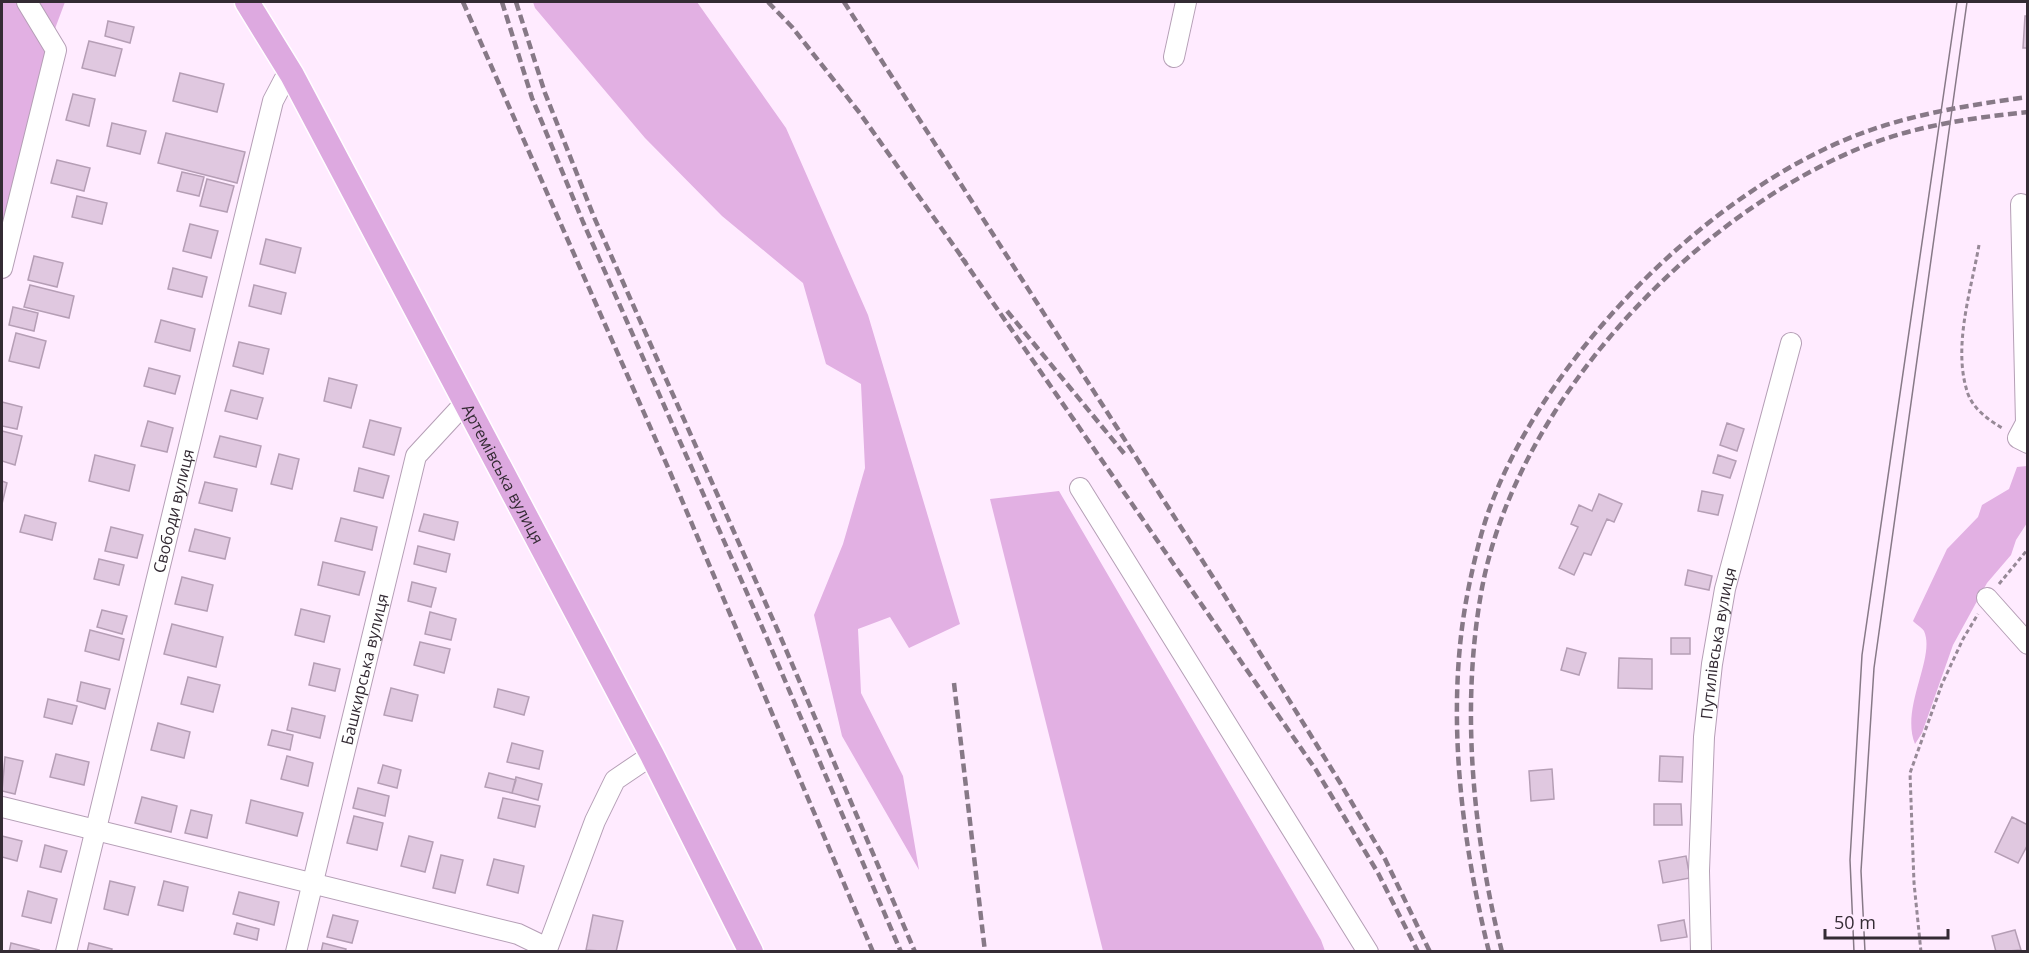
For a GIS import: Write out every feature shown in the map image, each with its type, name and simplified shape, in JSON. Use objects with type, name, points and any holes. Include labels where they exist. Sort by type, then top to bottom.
[{"type":"main road","name":"Артемівська вулиця","points":[[247,2],[292,75],[464,404],[652,755],[751,951]]},
{"type":"street","points":[[2,268],[56,50],[27,2]]},
{"type":"street","points":[[1173,57],[1186,2]]},
{"type":"street","name":"Свободи вулиця","points":[[66,951],[273,100],[284,80],[292,75]]},
{"type":"street","points":[[2021,204],[2026,423],[2023,440]]},
{"type":"street","name":"Путилівська вулиця","points":[[1701,951],[1699,872],[1704,737],[1712,664],[1725,589],[1791,343]]},
{"type":"street","name":"Башкирська вулиця","points":[[296,951],[416,456],[464,404]]},
{"type":"street","points":[[1080,488],[1368,951]]},
{"type":"street","points":[[1988,598],[2028,644]]},
{"type":"street","points":[[2,807],[518,934],[547,950],[595,821],[615,780],[652,755]]},
{"type":"path","points":[[1979,245],[1963,337],[1963,372],[1968,394],[1974,405],[1989,420],[2023,440]]},
{"type":"path","points":[[1921,951],[1914,883],[1910,773],[1942,684],[1963,639],[1988,598],[2028,549]]},
{"type":"shaded area","points":[[2,2],[65,2],[47,50],[2,229]]},
{"type":"shaded area","points":[[533,2],[697,2],[786,128],[868,315],[960,624],[909,648],[890,617],[858,629],[861,693],[903,776],[919,870],[842,736],[814,615],[843,544],[865,468],[861,384],[826,364],[803,283],[722,216],[645,138],[535,8]]},
{"type":"shaded area","points":[[2027,466],[2027,523],[2016,540],[2011,555],[1987,583],[1953,645],[1922,733],[1915,744],[1912,715],[1926,655],[1926,642],[1924,631],[1913,621],[1947,549],[1978,517],[1982,505],[2009,489],[2017,467]]},
{"type":"shaded area","points":[[1059,491],[1321,940],[1325,951],[1103,951],[990,499]]},
{"type":"building","points":[[2025,16],[2028,16],[2028,48],[2023,48]]},
{"type":"building","points":[[108,21],[134,27],[130,43],[105,36]]},
{"type":"building","points":[[89,41],[122,49],[115,76],[82,68]]},
{"type":"building","points":[[180,73],[224,84],[217,112],[173,101]]},
{"type":"building","points":[[73,94],[95,99],[89,126],[66,120]]},
{"type":"building","points":[[112,123],[146,131],[140,154],[107,146]]},
{"type":"building","points":[[166,133],[245,152],[237,183],[158,163]]},
{"type":"building","points":[[57,160],[90,168],[84,191],[51,183]]},
{"type":"building","points":[[182,172],[204,177],[199,196],[177,191]]},
{"type":"building","points":[[207,179],[234,186],[227,212],[200,206]]},
{"type":"building","points":[[77,196],[107,203],[102,224],[72,217]]},
{"type":"building","points":[[190,224],[218,231],[211,258],[183,251]]},
{"type":"building","points":[[266,239],[301,248],[295,273],[260,264]]},
{"type":"building","points":[[34,256],[63,263],[57,287],[28,280]]},
{"type":"building","points":[[173,268],[207,277],[202,297],[168,289]]},
{"type":"building","points":[[30,285],[74,296],[69,318],[24,307]]},
{"type":"building","points":[[254,285],[286,293],[281,314],[249,306]]},
{"type":"building","points":[[13,307],[38,313],[34,331],[9,325]]},
{"type":"building","points":[[161,320],[195,329],[190,351],[155,342]]},
{"type":"building","points":[[16,333],[46,341],[39,368],[9,361]]},
{"type":"building","points":[[239,342],[269,349],[263,374],[233,366]]},
{"type":"building","points":[[149,368],[180,376],[175,394],[144,386]]},
{"type":"building","points":[[329,378],[357,385],[351,408],[324,401]]},
{"type":"building","points":[[231,390],[263,398],[257,419],[225,411]]},
{"type":"building","points":[[2,402],[22,407],[17,429],[2,426]]},
{"type":"building","points":[[370,420],[401,428],[394,455],[363,447]]},
{"type":"building","points":[[148,421],[173,428],[167,452],[141,446]]},
{"type":"building","points":[[1727,423],[1744,429],[1737,451],[1720,445]]},
{"type":"building","points":[[2,431],[22,436],[15,465],[2,461]]},
{"type":"building","points":[[220,436],[261,446],[256,467],[214,457]]},
{"type":"building","points":[[279,454],[299,459],[292,489],[271,484]]},
{"type":"building","points":[[95,455],[135,465],[129,491],[89,481]]},
{"type":"building","points":[[1718,455],[1736,461],[1730,478],[1713,473]]},
{"type":"building","points":[[359,468],[389,476],[383,498],[354,491]]},
{"type":"building","points":[[2,481],[7,483],[2,504]]},
{"type":"building","points":[[205,482],[237,489],[232,511],[199,503]]},
{"type":"building","points":[[1702,491],[1723,495],[1718,515],[1698,511]]},
{"type":"building","points":[[1599,494],[1622,504],[1614,522],[1607,519],[1591,555],[1584,553],[1574,575],[1559,568],[1578,527],[1571,524],[1579,505],[1592,511]]},
{"type":"building","points":[[424,514],[458,522],[454,540],[419,531]]},
{"type":"building","points":[[25,515],[56,523],[52,540],[20,532]]},
{"type":"building","points":[[341,518],[377,527],[372,550],[335,541]]},
{"type":"building","points":[[111,527],[143,535],[137,558],[105,551]]},
{"type":"building","points":[[195,529],[230,538],[225,559],[189,551]]},
{"type":"building","points":[[418,546],[450,554],[446,572],[414,564]]},
{"type":"building","points":[[99,559],[124,565],[119,585],[94,579]]},
{"type":"building","points":[[323,562],[365,572],[359,595],[318,585]]},
{"type":"building","points":[[1688,570],[1712,576],[1709,590],[1685,585]]},
{"type":"building","points":[[182,577],[213,585],[207,611],[175,604]]},
{"type":"building","points":[[412,582],[436,588],[431,607],[408,601]]},
{"type":"building","points":[[301,609],[330,616],[324,642],[295,635]]},
{"type":"building","points":[[102,610],[127,616],[122,634],[97,627]]},
{"type":"building","points":[[430,612],[456,619],[451,640],[425,634]]},
{"type":"building","points":[[172,624],[223,637],[216,667],[164,654]]},
{"type":"building","points":[[90,630],[124,639],[119,660],[85,651]]},
{"type":"building","points":[[1671,638],[1690,638],[1690,654],[1671,654]]},
{"type":"building","points":[[420,642],[450,649],[444,673],[414,665]]},
{"type":"building","points":[[1567,648],[1586,653],[1579,675],[1561,670]]},
{"type":"building","points":[[1619,658],[1652,659],[1652,689],[1618,688]]},
{"type":"building","points":[[314,663],[340,669],[335,691],[309,685]]},
{"type":"building","points":[[188,677],[220,685],[213,712],[181,704]]},
{"type":"building","points":[[81,682],[110,689],[105,709],[77,701]]},
{"type":"building","points":[[391,688],[418,695],[412,721],[384,715]]},
{"type":"building","points":[[498,689],[529,697],[524,715],[494,707]]},
{"type":"building","points":[[48,699],[77,706],[72,724],[44,717]]},
{"type":"building","points":[[292,708],[325,716],[320,738],[287,730]]},
{"type":"building","points":[[158,723],[190,732],[184,758],[151,750]]},
{"type":"building","points":[[272,730],[293,735],[290,750],[268,745]]},
{"type":"building","points":[[512,743],[543,751],[539,769],[507,762]]},
{"type":"building","points":[[56,754],[89,762],[84,785],[50,777]]},
{"type":"building","points":[[287,756],[313,763],[308,786],[281,779]]},
{"type":"building","points":[[1660,756],[1683,757],[1682,782],[1659,781]]},
{"type":"building","points":[[5,757],[23,761],[15,794],[2,791]]},
{"type":"building","points":[[383,765],[401,770],[397,788],[378,783]]},
{"type":"building","points":[[1552,769],[1554,799],[1531,801],[1529,771]]},
{"type":"building","points":[[489,773],[516,780],[512,793],[485,787]]},
{"type":"building","points":[[516,777],[542,784],[538,800],[512,793]]},
{"type":"building","points":[[358,788],[389,796],[385,816],[353,808]]},
{"type":"building","points":[[142,797],[177,806],[171,832],[135,823]]},
{"type":"building","points":[[503,798],[540,806],[535,827],[498,818]]},
{"type":"building","points":[[251,800],[303,813],[297,836],[246,823]]},
{"type":"building","points":[[1654,804],[1681,804],[1682,825],[1654,825]]},
{"type":"building","points":[[191,810],[212,815],[207,838],[185,833]]},
{"type":"building","points":[[354,816],[383,823],[377,850],[347,843]]},
{"type":"building","points":[[2012,817],[2028,825],[2028,844],[2018,863],[1995,852]]},
{"type":"building","points":[[2,836],[22,841],[17,861],[2,857]]},
{"type":"building","points":[[409,836],[433,842],[425,872],[401,866]]},
{"type":"building","points":[[45,845],[67,851],[61,872],[40,867]]},
{"type":"building","points":[[441,855],[463,860],[455,893],[433,888]]},
{"type":"building","points":[[1686,856],[1690,878],[1663,883],[1659,861]]},
{"type":"building","points":[[494,859],[524,866],[518,893],[487,885]]},
{"type":"building","points":[[110,881],[135,887],[128,915],[104,909]]},
{"type":"building","points":[[164,881],[188,887],[183,911],[158,905]]},
{"type":"building","points":[[28,891],[57,899],[51,923],[22,916]]},
{"type":"building","points":[[239,892],[279,902],[274,925],[233,914]]},
{"type":"building","points":[[333,915],[358,921],[352,943],[327,937]]},
{"type":"building","points":[[593,915],[623,921],[616,952],[586,950]]},
{"type":"building","points":[[1684,920],[1687,937],[1661,941],[1658,925]]},
{"type":"building","points":[[237,923],[259,929],[257,940],[234,934]]},
{"type":"building","points":[[2015,930],[2021,950],[1996,952],[1992,936]]},
{"type":"building","points":[[11,943],[39,950],[38,952],[9,952]]},
{"type":"building","points":[[89,943],[112,949],[111,952],[87,952]]},
{"type":"building","points":[[323,943],[346,949],[345,952],[321,952]]},
{"type":"tram line","points":[[1854,952],[1850,860],[1862,655],[1957,2]]},
{"type":"tram line","points":[[1865,952],[1861,871],[1874,668],[1967,2]]},
{"type":"railway","points":[[463,2],[670,472],[873,952]]},
{"type":"railway","points":[[502,2],[532,98],[583,222],[766,636],[901,952]]},
{"type":"railway","points":[[516,2],[545,93],[594,217],[778,631],[915,952]]},
{"type":"railway","points":[[768,2],[792,27],[859,112],[966,263]]},
{"type":"railway","points":[[844,2],[1218,585],[1339,781],[1385,859],[1430,952]]},
{"type":"railway","points":[[1489,952],[1470,861],[1463,814],[1457,720],[1458,673],[1462,627],[1483,528],[1494,497],[1520,441],[1555,386],[1595,333],[1642,282],[1692,236],[1746,195],[1801,161],[1857,135],[1920,116],[2028,97]]},
{"type":"railway","points":[[1502,952],[1484,862],[1473,771],[1471,725],[1475,633],[1482,588],[1501,519],[1532,451],[1572,386],[1620,325],[1674,270],[1734,221],[1796,180],[1880,140],[1964,120],[2028,112]]},
{"type":"railway","points":[[962,258],[1316,770],[1378,873],[1418,952]]},
{"type":"railway","points":[[1007,311],[1127,457]]},
{"type":"railway","points":[[954,683],[985,952]]}]
